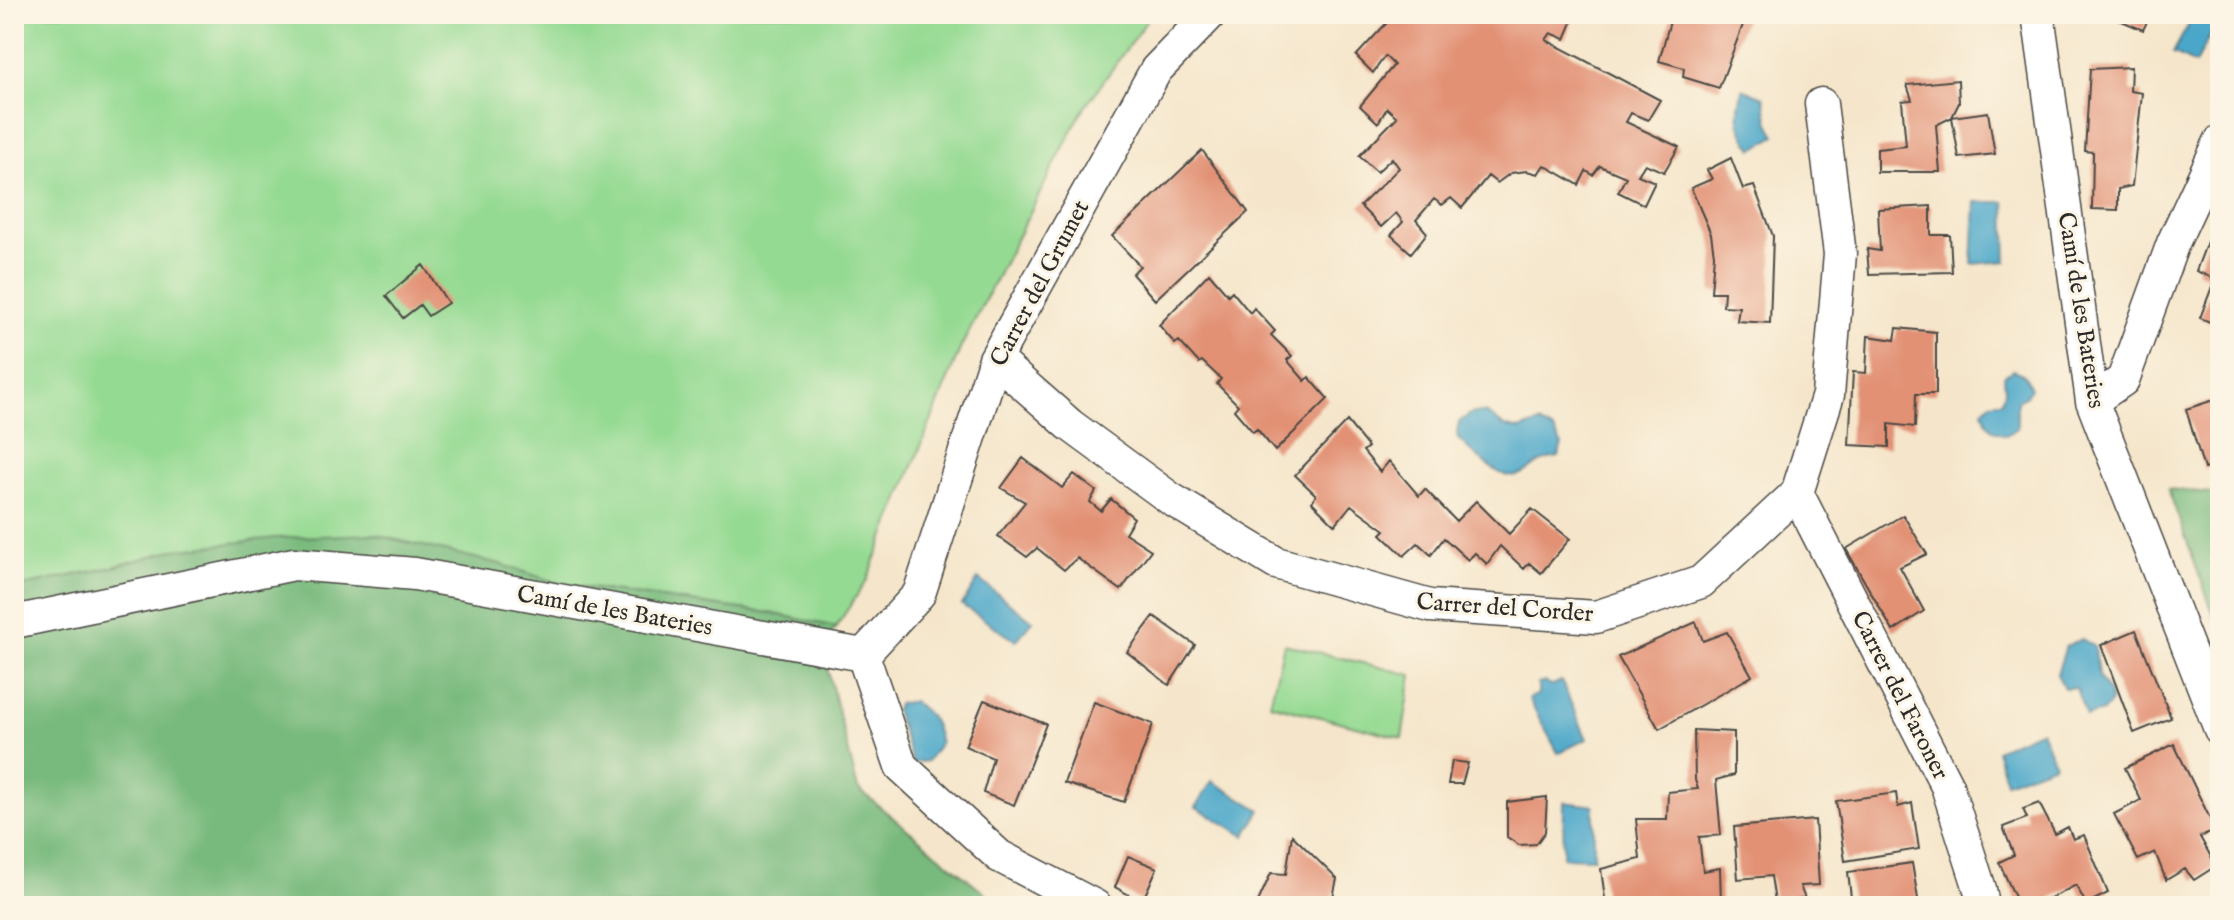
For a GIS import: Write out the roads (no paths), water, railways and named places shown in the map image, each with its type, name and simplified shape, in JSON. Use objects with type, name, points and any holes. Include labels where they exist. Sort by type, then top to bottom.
[{"type":"street","name":"Carrer del Grumet","points":[[863,655],[919,594],[995,359],[1156,70],[1210,14]]},
{"type":"street","name":"Camí de les Bateries","points":[[2038,14],[2092,401],[2220,729]]},
{"type":"street","name":"Carrer del Corder","points":[[995,359],[1070,425],[1171,499],[1276,563],[1430,606],[1596,617],[1701,582],[1797,493],[1828,395],[1840,254],[1821,104]]},
{"type":"street","points":[[2092,401],[2123,380],[2173,243],[2220,142]]},
{"type":"street","name":"Carrer del Faroner","points":[[1797,493],[1947,786],[1983,906]]},
{"type":"street","name":"Camí de les Bateries","points":[[14,622],[294,564],[415,574],[863,655]]},
{"type":"street","points":[[863,655],[901,766],[999,856],[1095,906]]},
{"type":"water","points":[[2194,14],[2204,14],[2217,22],[2195,64],[2173,53]]},
{"type":"water","points":[[1743,89],[1764,97],[1769,123],[1776,136],[1753,149],[1739,121]]},
{"type":"water","points":[[1975,202],[2005,202],[2007,261],[1972,264]]},
{"type":"water","points":[[2013,370],[2025,375],[2031,389],[2017,401],[2017,428],[2006,435],[1990,427],[1983,410],[1991,403],[2002,401],[2004,376]]},
{"type":"water","points":[[1472,413],[1486,413],[1504,426],[1520,430],[1539,423],[1554,431],[1562,445],[1558,457],[1516,476],[1501,474],[1457,438],[1459,422]]},
{"type":"water","points":[[978,579],[1033,621],[1016,641],[962,605]]},
{"type":"water","points":[[2082,639],[2095,647],[2099,676],[2111,702],[2103,712],[2086,716],[2076,688],[2064,688],[2057,674],[2066,646]]},
{"type":"water","points":[[1561,681],[1587,739],[1558,753],[1529,699],[1538,694],[1538,684],[1545,682],[1551,686]]},
{"type":"water","points":[[913,702],[931,719],[940,743],[927,761],[913,763],[895,710],[899,703]]},
{"type":"water","points":[[2041,730],[2055,764],[2006,782],[1996,750]]},
{"type":"water","points":[[1212,781],[1261,810],[1245,836],[1196,807]]},
{"type":"water","points":[[1564,802],[1594,806],[1594,858],[1563,857]]}]
